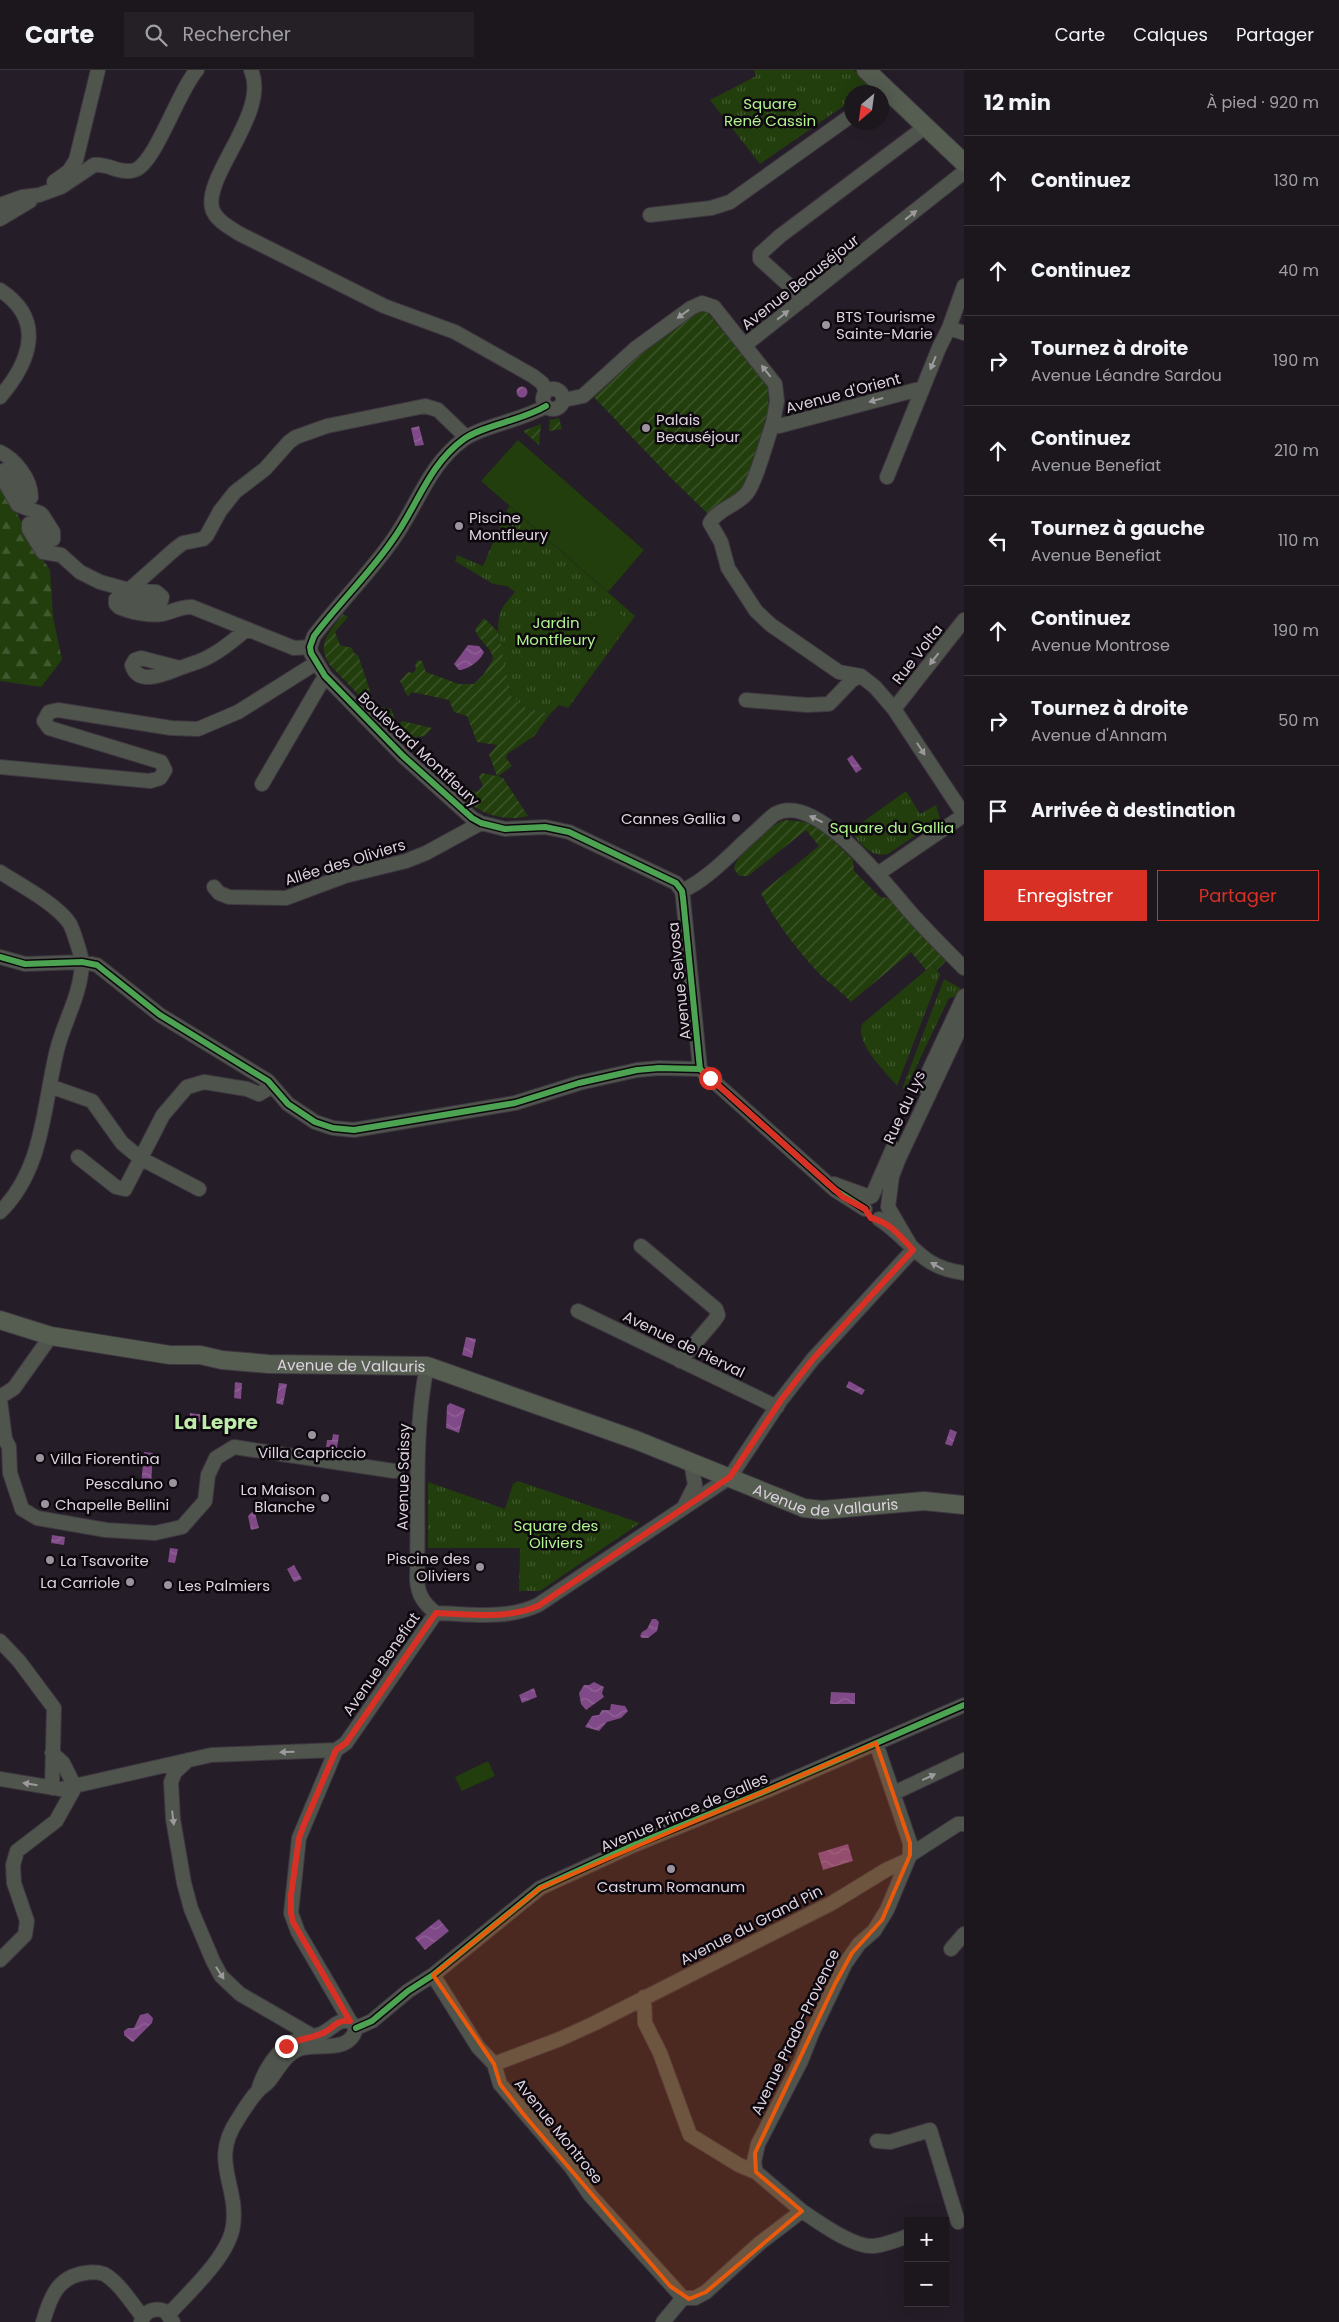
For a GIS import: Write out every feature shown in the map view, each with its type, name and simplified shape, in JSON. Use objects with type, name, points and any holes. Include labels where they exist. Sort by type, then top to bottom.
[{"type":"main road","points":[[866,70],[878,85]]},
{"type":"main road","points":[[889,96],[964,163]]},
{"type":"main road","name":"Avenue de Vallauris","points":[[0,1320],[51,1336],[135,1351],[170,1355],[200,1355],[241,1362],[427,1366],[636,1440],[812,1509],[924,1501],[964,1505]]},
{"type":"street","points":[[0,206],[22,197],[43,194],[53,183],[69,171],[76,160],[98,70]]},
{"type":"street","points":[[0,219],[43,194],[61,187],[94,165],[99,164],[128,171],[140,167],[154,151],[182,92],[197,70]]},
{"type":"street","points":[[251,70],[255,78],[246,121],[218,178],[212,200],[213,210],[222,221],[240,234],[384,306],[455,332],[534,376],[542,383],[546,391],[543,400],[546,406],[552,409],[558,408],[564,400],[562,393],[557,389],[546,391]]},
{"type":"street","points":[[650,215],[711,208],[730,202],[844,121]]},
{"type":"street","points":[[804,299],[760,259],[760,254],[780,236],[925,127]]},
{"type":"street","name":"Avenue Beauséjour","points":[[564,400],[583,396],[636,348],[696,305],[702,303],[714,307],[745,346],[964,172]]},
{"type":"street","points":[[887,477],[949,328],[964,286]]},
{"type":"street","points":[[0,290],[17,304],[24,313],[30,332],[22,364],[0,397]]},
{"type":"street","points":[[949,328],[964,333]]},
{"type":"street","name":"Avenue d'Orient","points":[[745,346],[776,384],[777,401],[773,423],[747,493],[716,515],[710,523],[721,542],[728,568],[756,611],[771,625],[838,672],[861,676]]},
{"type":"street","name":"Avenue d'Orient","points":[[773,423],[785,426],[923,388]]},
{"type":"street","points":[[129,590],[151,568],[183,543],[204,538],[220,510],[235,492],[265,470],[289,442],[296,437],[327,426],[424,406],[438,410],[466,437]]},
{"type":"street","points":[[0,768],[150,780],[160,778],[165,770],[161,762],[49,728],[44,721],[49,712],[58,710],[171,728],[198,729],[238,712],[316,663],[310,647],[319,630],[393,540],[436,466],[466,437],[520,419],[546,406]]},
{"type":"street","points":[[0,452],[15,461],[30,488],[30,497],[27,499],[12,476],[5,470],[3,471],[2,477],[18,505],[40,513],[53,532],[51,540],[45,536],[37,523],[34,521],[29,524],[29,528],[42,550],[48,554],[61,555],[90,578],[129,590],[161,594],[161,601],[153,604],[119,599],[115,602],[119,607],[161,614],[177,608],[192,607],[294,648],[310,647]]},
{"type":"street","name":"Rue Volta","points":[[894,708],[964,620]]},
{"type":"street","points":[[180,668],[212,656],[247,629]]},
{"type":"street","name":"Boulevard Montfleury","points":[[316,663],[325,676],[403,756],[459,807],[481,823],[505,829],[545,826],[569,832],[671,879],[682,891]]},
{"type":"street","points":[[262,784],[325,676]]},
{"type":"street","points":[[746,700],[814,705],[829,704],[852,680],[861,676],[875,687],[894,708],[964,815],[879,873]]},
{"type":"street","points":[[682,891],[698,882],[776,814],[785,811],[795,811],[827,824],[879,873],[913,915],[964,968]]},
{"type":"street","name":"Allée des Oliviers","points":[[214,887],[219,893],[229,898],[286,898],[346,876],[406,861],[426,853],[481,823]]},
{"type":"street","points":[[0,872],[52,906],[70,924],[82,962],[75,1004],[57,1049],[42,1136],[26,1175],[0,1212]]},
{"type":"street","name":"Avenue Selvosa","points":[[682,891],[700,1069]]},
{"type":"street","points":[[0,957],[25,964],[82,962],[97,966],[124,984],[160,1015],[268,1081],[288,1104],[315,1122],[332,1128],[354,1130],[515,1103],[579,1083],[637,1070],[659,1068],[700,1069],[843,1197],[869,1201],[882,1196],[887,1201],[888,1207],[913,1250]]},
{"type":"street","name":"Rue du Lys","points":[[888,1207],[896,1164],[959,1022],[964,996]]},
{"type":"street","name":"Rue du Lys","points":[[869,1201],[959,1022]]},
{"type":"street","points":[[78,1157],[116,1187],[125,1189],[163,1115],[188,1088],[204,1082],[247,1089],[259,1094],[272,1086]]},
{"type":"street","points":[[55,1088],[92,1101],[122,1142],[140,1158],[199,1189]]},
{"type":"street","points":[[869,1201],[871,1218],[879,1219],[913,1250],[937,1267],[946,1271],[964,1273]]},
{"type":"street","points":[[879,1219],[886,1215],[888,1207]]},
{"type":"street","points":[[641,1246],[716,1309],[718,1315],[714,1322],[680,1361]]},
{"type":"street","points":[[730,1477],[777,1407],[813,1359],[913,1250]]},
{"type":"street","name":"Avenue de Pierval","points":[[578,1311],[777,1407]]},
{"type":"street","points":[[51,1336],[14,1388],[0,1399],[5,1439],[9,1447],[10,1473],[22,1509],[37,1518],[116,1530],[155,1533],[182,1527],[205,1501],[208,1475],[216,1458],[234,1447],[406,1473]]},
{"type":"street","name":"Avenue Saissy","points":[[427,1366],[406,1473],[418,1589],[426,1605],[436,1613]]},
{"type":"street","points":[[682,1509],[695,1485],[691,1462]]},
{"type":"street","name":"Avenue Benefiat","points":[[336,1750],[346,1743],[436,1613],[508,1615],[521,1613],[538,1606],[730,1477]]},
{"type":"street","points":[[0,1641],[19,1661],[54,1708],[52,1753],[63,1788]]},
{"type":"street","name":"Avenue Prince de Galles","points":[[433,1975],[540,1888],[634,1845],[964,1704]]},
{"type":"street","points":[[876,1742],[910,1842],[908,1858]]},
{"type":"street","points":[[0,1779],[63,1788],[189,1759],[234,1753],[336,1750],[299,1838],[291,1913],[298,1932],[353,2024],[349,2040],[334,2046],[309,2046],[296,2050],[258,2091],[236,2120],[226,2142],[225,2165],[234,2216],[230,2236],[216,2260],[171,2318],[160,2309],[155,2309],[150,2310],[142,2320],[111,2280],[103,2274],[91,2272],[68,2278],[56,2288],[50,2297],[43,2322]]},
{"type":"street","points":[[0,1960],[25,1935],[27,1922],[14,1883],[13,1864],[17,1851],[56,1821],[63,1788],[63,1763],[52,1753]]},
{"type":"street","points":[[170,1792],[175,1772],[189,1759]]},
{"type":"street","points":[[894,1793],[964,1760]]},
{"type":"street","points":[[147,1770],[159,1774],[170,1792],[184,1883],[191,1909],[221,1976],[230,1986],[290,2024],[334,2046]]},
{"type":"street","name":"Avenue du Grand Pin","points":[[494,2064],[560,2039],[832,1904],[908,1858],[958,1824],[964,1824]]},
{"type":"street","name":"Avenue Prado-Provence","points":[[756,2172],[754,2162],[758,2144],[801,2061],[835,1984],[852,1953],[882,1920],[908,1858]]},
{"type":"street","points":[[951,1949],[964,1934]]},
{"type":"street","points":[[258,2091],[261,2078],[281,2051],[290,2043],[327,2031],[339,2022],[353,2024],[372,2021],[408,1990],[433,1975]]},
{"type":"street","name":"Avenue Montrose","points":[[433,1975],[478,2047],[494,2064],[496,2076],[500,2084],[524,2115],[571,2167],[590,2195],[683,2298]]},
{"type":"street","points":[[644,1997],[645,2023],[660,2053],[690,2135],[738,2165],[756,2172],[802,2210],[836,2232],[866,2246],[875,2246],[904,2237]]},
{"type":"street","points":[[290,2024],[292,2032],[290,2043]]},
{"type":"street","points":[[876,2141],[890,2142],[930,2130],[956,2222]]},
{"type":"street","points":[[663,2322],[683,2298],[695,2298],[706,2292],[760,2242],[802,2210]]},
{"type":"highlighted area","points":[[876,1743],[910,1843],[910,1855],[882,1920],[852,1953],[835,1984],[755,2153],[756,2172],[802,2211],[706,2292],[689,2299],[670,2286],[524,2115],[500,2084],[494,2064],[433,1975],[540,1888]]},
{"type":"green space","name":"Square René Cassin","points":[[754,70],[854,70],[869,85],[844,85],[844,106],[760,164],[710,100],[756,76]]},
{"type":"green space","points":[[701,308],[708,313],[765,382],[769,391],[768,411],[745,487],[740,494],[708,514],[590,393],[635,352]]},
{"type":"green space","points":[[559,418],[562,429],[549,431],[550,420]]},
{"type":"green space","points":[[541,424],[539,445],[523,431]]},
{"type":"green space","points":[[518,440],[644,550],[608,592],[481,481]]},
{"type":"green space","points":[[0,480],[35,549],[50,570],[53,617],[62,660],[41,687],[0,681]]},
{"type":"green space","name":"Jardin Montfleury","points":[[509,506],[635,616],[568,708],[559,705],[550,714],[526,708],[511,696],[501,653],[498,630],[501,611],[505,603],[515,592],[507,586],[493,584],[455,561],[457,555],[483,566]]},
{"type":"green space","points":[[608,603],[629,621],[592,663],[571,646]]},
{"type":"green space","points":[[343,614],[348,617],[335,632],[340,645],[352,648],[354,653],[358,655],[375,706],[391,709],[398,726],[402,721],[432,728],[425,736],[401,739],[329,664],[325,657],[324,643],[329,632]]},
{"type":"green space","points":[[484,618],[498,632],[511,696],[526,708],[550,714],[534,736],[507,754],[506,758],[512,766],[498,776],[503,778],[528,816],[518,818],[499,817],[489,814],[471,805],[457,791],[457,787],[460,787],[477,792],[483,786],[479,777],[482,773],[497,776],[489,755],[497,745],[477,742],[467,716],[454,712],[449,700],[412,692],[408,697],[400,681],[408,672],[413,673],[418,660],[422,661],[426,672],[459,684],[474,684],[484,674],[493,659],[490,651],[475,629]]},
{"type":"green space","name":"Square du Gallia","points":[[906,791],[920,814],[936,805],[940,819],[888,854],[881,855],[871,852],[850,831]]},
{"type":"green space","points":[[785,820],[806,822],[825,832],[853,860],[854,871],[880,897],[888,898],[947,960],[937,970],[932,965],[926,970],[911,952],[851,1002],[817,972],[798,950],[778,922],[761,893],[819,846],[806,830],[748,876],[739,876],[734,869],[741,855],[755,840]]},
{"type":"green space","points":[[932,965],[940,974],[897,1086],[872,1057],[863,1040],[862,1024]]},
{"type":"green space","points":[[944,979],[960,988],[958,996],[949,998],[906,1088],[902,1089]]},
{"type":"green space","name":"Square des Oliviers","points":[[518,1481],[640,1523],[540,1591],[519,1591],[520,1548],[428,1548],[428,1482],[505,1509],[513,1484]]},
{"type":"green space","points":[[488,1761],[495,1776],[462,1791],[455,1777]]},
{"type":"water","points":[[520,387],[524,387],[527,392],[526,396],[520,397],[517,394],[517,390]]},
{"type":"water","points":[[419,426],[424,445],[415,446],[411,428]]},
{"type":"water","points":[[468,645],[479,646],[484,652],[474,664],[459,670],[454,664]]},
{"type":"water","points":[[852,755],[862,769],[856,773],[847,759]]},
{"type":"water","points":[[466,1337],[476,1339],[472,1358],[462,1355]]},
{"type":"water","points":[[849,1381],[865,1390],[862,1395],[846,1387]]},
{"type":"water","points":[[235,1382],[242,1383],[241,1399],[234,1398]]},
{"type":"water","points":[[279,1383],[287,1384],[283,1405],[276,1403]]},
{"type":"water","points":[[450,1403],[465,1409],[459,1433],[446,1428],[447,1406]]},
{"type":"water","points":[[190,1413],[205,1415],[203,1422],[189,1420]]},
{"type":"water","points":[[950,1429],[957,1432],[952,1446],[945,1444]]},
{"type":"water","points":[[333,1434],[339,1435],[337,1448],[326,1447],[327,1440],[332,1440]]},
{"type":"water","points":[[144,1452],[153,1453],[151,1486],[141,1485]]},
{"type":"water","points":[[252,1512],[255,1513],[259,1528],[251,1530],[248,1516]]},
{"type":"water","points":[[52,1535],[65,1537],[64,1545],[51,1543]]},
{"type":"water","points":[[170,1548],[178,1549],[175,1563],[168,1562]]},
{"type":"water","points":[[294,1565],[302,1579],[294,1582],[287,1569]]},
{"type":"water","points":[[652,1619],[656,1619],[659,1622],[657,1631],[648,1638],[642,1638],[640,1636],[642,1632],[647,1629]]},
{"type":"water","points":[[594,1682],[604,1687],[602,1693],[604,1697],[586,1710],[581,1704],[579,1693],[584,1685]]},
{"type":"water","points":[[534,1688],[537,1697],[522,1703],[519,1695]]},
{"type":"water","points":[[831,1692],[855,1693],[855,1704],[830,1704]]},
{"type":"water","points":[[611,1704],[625,1706],[628,1711],[621,1718],[607,1722],[599,1731],[585,1727],[592,1716],[599,1715],[602,1710],[610,1710]]},
{"type":"water","points":[[848,1844],[853,1861],[823,1870],[818,1853]]},
{"type":"water","points":[[439,1919],[449,1931],[425,1950],[415,1938]]},
{"type":"water","points":[[148,2013],[153,2018],[152,2023],[133,2042],[131,2041],[124,2035],[124,2031],[128,2028],[134,2028],[140,2015]]},
{"type":"tunnel","points":[[394,1471],[405,1473]]},
{"type":"cycle path","points":[[546,406],[525,416],[472,434],[452,449],[432,474],[401,528],[383,553],[314,636],[310,647],[311,653],[325,676],[403,756],[472,818],[481,823],[505,829],[545,827],[569,832],[676,883],[682,891],[683,898],[700,1069]]},
{"type":"cycle path","points":[[0,957],[25,964],[82,962],[97,965],[160,1015],[268,1081],[288,1104],[315,1122],[333,1128],[354,1130],[515,1103],[579,1083],[637,1070],[659,1068],[700,1069],[835,1190],[865,1209]]},
{"type":"cycle path","points":[[356,2028],[372,2021],[408,1991],[433,1975],[540,1888],[634,1845],[768,1790],[964,1705]]},
{"type":"place","name":"BTS Tourisme Sainte-Marie","points":[[826,325]]},
{"type":"place","name":"Palais Beauséjour","points":[[646,428]]},
{"type":"place","name":"Piscine Montfleury","points":[[459,526]]},
{"type":"place","name":"Cannes Gallia","points":[[736,818]]},
{"type":"place","name":"Villa Capriccio","points":[[312,1435]]},
{"type":"place","name":"Villa Fiorentina","points":[[40,1458]]},
{"type":"place","name":"Pescaluno","points":[[173,1483]]},
{"type":"place","name":"La Maison Blanche","points":[[325,1498]]},
{"type":"place","name":"Chapelle Bellini","points":[[45,1504]]},
{"type":"place","name":"La Tsavorite","points":[[50,1560]]},
{"type":"place","name":"Piscine des Oliviers","points":[[480,1567]]},
{"type":"place","name":"La Carriole","points":[[130,1582]]},
{"type":"place","name":"Les Palmiers","points":[[168,1585]]},
{"type":"place","name":"Castrum Romanum","points":[[671,1869]]},
{"type":"district","name":"La Lepre","points":[[216,1422]]},
{"type":"route","points":[[286,2046],[300,2039],[322,2034],[344,2020],[350,2021],[293,1922],[291,1895],[299,1838],[336,1750],[346,1743],[436,1613],[508,1615],[521,1613],[538,1606],[730,1477],[781,1400],[813,1359],[913,1250],[886,1223],[879,1219],[871,1218],[865,1209],[843,1197],[710,1078]]}]
